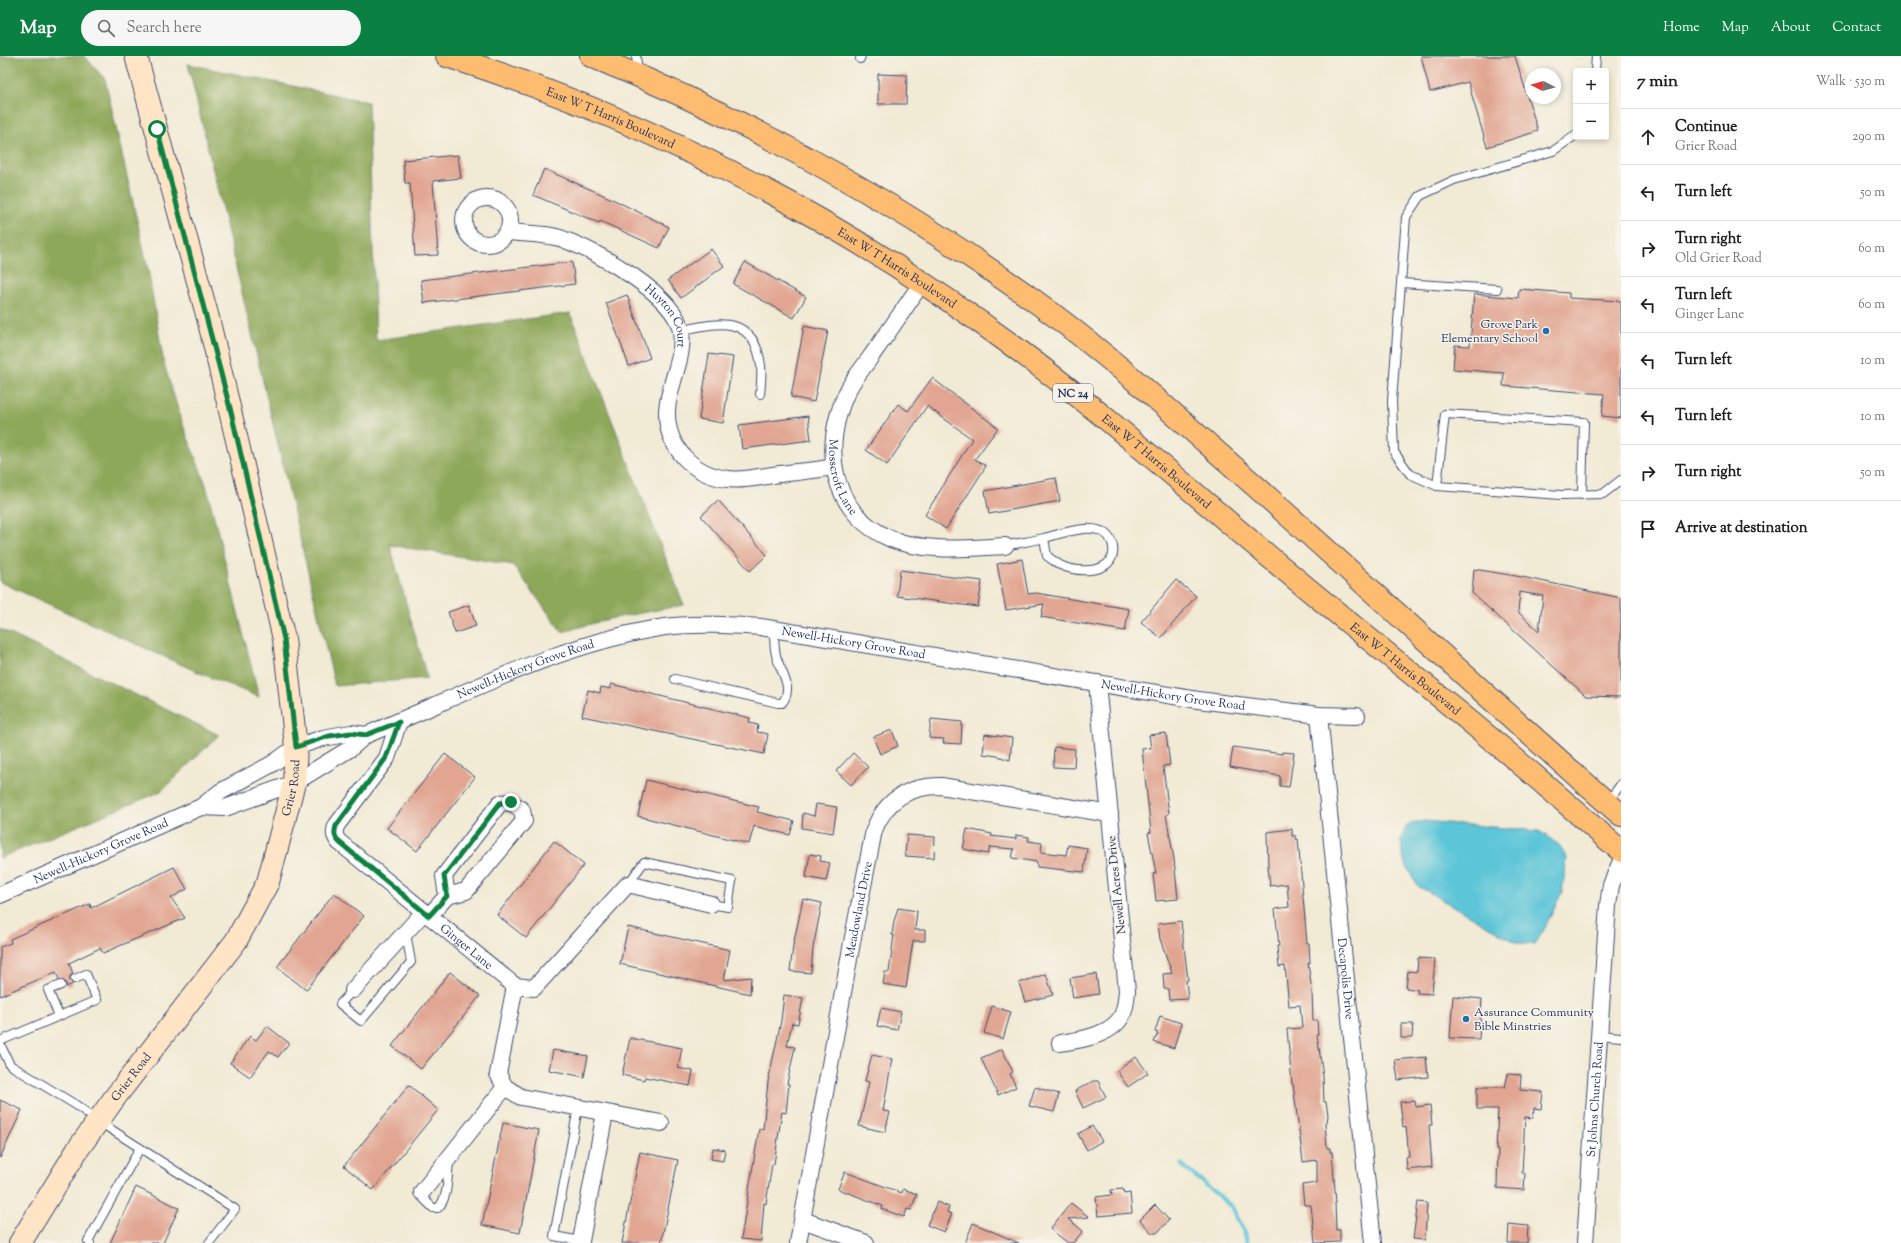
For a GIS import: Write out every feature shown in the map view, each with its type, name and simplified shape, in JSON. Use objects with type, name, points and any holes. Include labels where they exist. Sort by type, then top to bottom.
[{"type":"main road","name":"East W T Harris Boulevard","points":[[447,56],[568,98],[704,158],[821,220],[870,248],[922,282],[1015,348],[1070,390],[1285,571],[1491,739],[1621,851]]},
{"type":"main road","points":[[602,58],[637,66],[820,164],[922,226],[1033,300],[1084,340],[1197,434],[1614,809]]},
{"type":"street","name":"Grier Road","points":[[20,1243],[78,1149],[98,1121],[236,941],[268,882],[294,783],[296,747],[284,639],[276,601],[208,318],[136,56]]},
{"type":"street","name":"Huyton Court","points":[[508,232],[564,239],[593,253],[632,275],[650,288],[677,319],[681,331],[682,347],[669,396],[667,413],[672,440],[682,455],[705,473],[730,480],[809,472],[833,467]]},
{"type":"street","name":"Mosscroft Lane","points":[[922,282],[847,391],[835,426],[833,467],[840,489],[851,508],[866,522],[891,539],[921,546],[944,548],[964,549],[1005,546]]},
{"type":"street","name":"Newell-Hickory Grove Road","points":[[201,807],[225,808],[294,783],[351,748],[366,735],[534,664],[570,651],[612,639],[684,625],[731,625],[774,629],[1198,700],[1319,715],[1357,716]]},
{"type":"street","name":"Newell Acres Drive","points":[[1060,1043],[1099,1035],[1108,1030],[1121,1018],[1126,1002],[1127,991],[1098,683]]},
{"type":"street","name":"Decapolis Drive","points":[[1319,715],[1374,1243]]},
{"type":"street","name":"Ginger Lane","points":[[399,722],[386,758],[336,826],[334,832],[339,842],[515,986]]},
{"type":"street","name":"Newell-Hickory Grove Road","points":[[0,895],[201,807],[220,792],[255,774],[296,747],[329,736],[351,733],[366,735]]},
{"type":"street","name":"Meadowland Drive","points":[[798,1243],[853,937],[873,837],[878,819],[886,808],[910,790],[933,786],[1110,814]]},
{"type":"street","points":[[353,990],[406,932],[426,914],[447,896],[466,891],[524,821],[522,810],[511,802],[500,803],[444,876],[447,896]]},
{"type":"street","name":"St Johns Church Road","points":[[1585,1243],[1608,905],[1611,885],[1621,861]]},
{"type":"street","points":[[422,1192],[449,1158],[502,1080],[515,986],[534,988],[628,884],[711,904]]},
{"type":"street","points":[[502,1080],[521,1097],[661,1123]]},
{"type":"street","points":[[581,1242],[605,1113]]},
{"type":"street","points":[[802,1220],[866,1243]]},
{"type":"lane","points":[[1595,68],[1596,56]]},
{"type":"lane","points":[[1573,137],[1553,151],[1454,180],[1420,196],[1406,216],[1392,401],[1394,452],[1410,474],[1437,486],[1561,496],[1603,494],[1621,480]]},
{"type":"lane","points":[[1401,282],[1497,289]]},
{"type":"lane","points":[[681,331],[716,323],[730,324],[743,330],[751,339],[758,351],[761,367],[760,394]]},
{"type":"lane","points":[[1437,486],[1445,414],[1584,422],[1582,495]]},
{"type":"lane","points":[[1005,546],[1069,531],[1085,529],[1100,531],[1107,535],[1112,542],[1114,550],[1112,559],[1106,566],[1090,571],[1061,565],[1047,556],[1044,538]]},
{"type":"lane","points":[[676,679],[778,704],[782,703],[785,699],[787,684],[775,653],[774,629]]},
{"type":"lane","points":[[1614,809],[1621,784]]},
{"type":"lane","points":[[628,884],[644,862],[732,881],[728,907],[711,904]]},
{"type":"lane","points":[[353,990],[340,1004],[362,1021],[411,962],[406,932]]},
{"type":"lane","points":[[75,979],[86,974],[97,1000],[0,1043],[10,1065],[76,1105],[98,1121],[235,1209],[209,1243]]},
{"type":"lane","points":[[59,1016],[48,990],[61,985]]},
{"type":"lane","points":[[1598,1036],[1621,1037]]},
{"type":"lane","points":[[578,1108],[554,1236],[581,1242]]},
{"type":"lane","points":[[90,1243],[88,1241],[140,1148]]},
{"type":"lane","points":[[422,1192],[426,1203],[433,1208],[438,1208],[446,1193],[449,1158]]},
{"type":"green space","points":[[0,56],[84,56],[105,79],[148,269],[164,364],[183,425],[206,485],[259,697],[202,674],[0,582]]},
{"type":"green space","points":[[188,64],[368,102],[376,340],[570,313],[684,605],[609,619],[562,632],[513,565],[390,545],[427,678],[335,686]]},
{"type":"green space","points":[[0,629],[219,735],[160,792],[0,858]]},
{"type":"water","points":[[1424,821],[1539,831],[1558,844],[1567,858],[1562,892],[1543,931],[1534,944],[1517,943],[1418,886],[1402,855],[1401,840],[1407,825]]},
{"type":"building","points":[[1421,56],[1515,56],[1525,89],[1525,104],[1530,104],[1538,131],[1487,147],[1468,82],[1430,92]]},
{"type":"building","points":[[878,74],[907,75],[906,104],[878,104]]},
{"type":"building","points":[[458,155],[461,178],[433,181],[438,255],[415,256],[410,183],[405,183],[403,160]]},
{"type":"building","points":[[544,169],[610,198],[669,227],[659,248],[600,221],[599,223],[533,195]]},
{"type":"building","points":[[711,249],[724,266],[681,298],[668,280]]},
{"type":"building","points":[[572,262],[575,284],[424,303],[421,280]]},
{"type":"building","points":[[745,262],[806,297],[794,318],[733,284]]},
{"type":"building","name":"Grove Park Elementary School","points":[[1519,289],[1569,293],[1569,298],[1621,301],[1621,418],[1602,416],[1604,394],[1503,386],[1504,373],[1453,369],[1455,345],[1470,346],[1474,294],[1518,298]]},
{"type":"building","points":[[627,295],[650,358],[629,366],[606,303]]},
{"type":"building","points":[[804,326],[828,331],[814,402],[791,397]]},
{"type":"building","points":[[709,354],[733,357],[723,423],[699,419]]},
{"type":"building","points":[[932,378],[998,428],[975,459],[986,466],[946,529],[925,515],[972,439],[927,406],[887,465],[866,450],[898,404],[908,411]]},
{"type":"building","points":[[808,416],[811,440],[742,449],[739,425]]},
{"type":"building","points":[[1056,478],[1060,501],[989,514],[985,491]]},
{"type":"building","points":[[718,500],[767,555],[750,571],[701,516]]},
{"type":"building","points":[[1022,559],[1028,594],[1036,593],[1129,609],[1125,631],[1041,617],[1044,604],[1006,610],[997,564]]},
{"type":"building","points":[[1474,569],[1522,577],[1621,598],[1621,697],[1586,696],[1472,593]],"holes":[[[1520,592],[1543,596],[1539,631],[1518,612]]]},
{"type":"building","points":[[900,570],[982,581],[978,607],[897,596]]},
{"type":"building","points":[[1176,580],[1196,596],[1161,638],[1141,622]]},
{"type":"building","points":[[469,605],[476,626],[455,633],[448,612]]},
{"type":"building","points":[[611,684],[750,718],[749,723],[758,725],[757,732],[768,734],[764,754],[582,716],[588,690],[600,693],[601,687],[611,689]]},
{"type":"building","points":[[931,719],[962,722],[961,744],[943,743],[944,739],[929,738]]},
{"type":"building","points":[[892,730],[898,746],[880,754],[873,737]]},
{"type":"building","points":[[1166,733],[1170,765],[1163,766],[1169,814],[1166,815],[1174,859],[1178,899],[1156,901],[1153,874],[1156,873],[1148,833],[1151,832],[1142,749],[1151,748],[1149,735]]},
{"type":"building","points":[[985,734],[1012,738],[1010,760],[983,754]]},
{"type":"building","points":[[1054,747],[1075,749],[1074,768],[1053,767]]},
{"type":"building","points":[[1233,747],[1282,754],[1282,752],[1294,753],[1289,787],[1280,786],[1280,776],[1230,767]]},
{"type":"building","points":[[853,753],[868,767],[851,785],[836,771]]},
{"type":"building","points":[[445,754],[475,777],[417,851],[387,828]]},
{"type":"building","points":[[646,780],[759,807],[757,812],[794,821],[790,835],[754,826],[749,844],[638,816]]},
{"type":"building","points":[[816,804],[837,807],[833,833],[802,828],[803,813],[814,816]]},
{"type":"building","points":[[967,829],[992,834],[991,836],[1016,839],[1016,835],[1029,837],[1028,841],[1042,843],[1041,852],[1066,855],[1068,845],[1087,848],[1084,872],[1037,867],[1037,862],[1012,858],[1014,849],[990,847],[988,854],[963,849]]},
{"type":"building","points":[[1292,829],[1292,836],[1296,836],[1296,839],[1298,839],[1307,943],[1309,943],[1310,963],[1308,963],[1312,991],[1313,1021],[1317,1020],[1317,1034],[1323,1076],[1324,1102],[1326,1102],[1328,1115],[1327,1122],[1325,1122],[1327,1148],[1330,1148],[1330,1152],[1332,1152],[1336,1203],[1336,1230],[1340,1230],[1340,1242],[1315,1243],[1311,1205],[1304,1205],[1302,1185],[1317,1183],[1317,1160],[1303,1162],[1292,1084],[1287,1029],[1302,1028],[1300,1005],[1289,1006],[1285,966],[1279,967],[1277,946],[1279,946],[1275,909],[1289,907],[1287,884],[1270,886],[1268,866],[1267,832]]},
{"type":"building","points":[[907,835],[935,837],[934,858],[905,856]]},
{"type":"building","points":[[554,841],[584,865],[526,938],[497,915]]},
{"type":"building","points":[[810,854],[821,856],[820,861],[830,863],[826,881],[806,877]]},
{"type":"building","points":[[174,867],[187,889],[171,898],[185,918],[103,953],[100,948],[69,963],[73,974],[70,976],[70,981],[73,984],[66,987],[66,983],[59,980],[56,972],[0,996],[0,947],[11,943],[10,939],[90,904],[91,908]]},
{"type":"building","points":[[334,893],[364,916],[306,990],[277,967]]},
{"type":"building","points":[[803,899],[822,903],[813,948],[811,973],[790,971],[793,946]]},
{"type":"building","points":[[898,908],[917,911],[915,930],[925,930],[925,941],[913,941],[906,988],[883,984],[885,972],[889,972],[894,935],[892,935]]},
{"type":"building","points":[[1181,921],[1188,980],[1186,981],[1188,999],[1169,1000],[1168,989],[1164,989],[1163,974],[1172,973],[1160,939],[1158,924]]},
{"type":"building","points":[[628,927],[730,950],[724,980],[751,977],[750,994],[620,964]]},
{"type":"building","points":[[1418,958],[1435,959],[1432,994],[1417,993],[1418,990],[1406,988],[1408,971],[1417,972]]},
{"type":"building","points":[[450,972],[480,996],[421,1069],[392,1046]]},
{"type":"building","points":[[1046,974],[1053,995],[1025,1002],[1019,983]]},
{"type":"building","points":[[1096,974],[1099,994],[1073,998],[1070,978]]},
{"type":"building","points":[[784,995],[803,998],[798,1024],[792,1023],[787,1046],[795,1047],[787,1084],[789,1084],[786,1113],[782,1112],[774,1164],[772,1164],[766,1204],[764,1203],[761,1241],[741,1239],[759,1129],[763,1129],[768,1082],[781,1021]]},
{"type":"building","name":"Assurance Community Bible Minstries","points":[[1453,996],[1482,999],[1479,1039],[1450,1038]]},
{"type":"building","points":[[992,1006],[1011,1012],[1003,1039],[984,1033]]},
{"type":"building","points":[[881,1008],[901,1012],[897,1030],[877,1026]]},
{"type":"building","points":[[1160,1016],[1181,1023],[1174,1048],[1154,1042],[1158,1033],[1155,1032]]},
{"type":"building","points":[[1401,1024],[1413,1024],[1412,1038],[1401,1038]]},
{"type":"building","points":[[267,1026],[289,1043],[278,1057],[269,1051],[250,1077],[230,1063],[250,1036],[256,1040]]},
{"type":"building","points":[[630,1038],[682,1048],[678,1068],[693,1071],[690,1086],[645,1077],[644,1080],[622,1075]]},
{"type":"building","points":[[1002,1049],[1013,1072],[1010,1074],[1016,1087],[998,1095],[981,1058]]},
{"type":"building","points":[[553,1050],[588,1056],[584,1077],[549,1070]]},
{"type":"building","points":[[872,1055],[892,1059],[883,1111],[890,1112],[885,1132],[859,1126],[869,1082],[865,1081]]},
{"type":"building","points":[[1136,1057],[1148,1073],[1128,1087],[1117,1071]]},
{"type":"building","points":[[1426,1057],[1428,1077],[1398,1080],[1395,1060]]},
{"type":"building","points":[[1508,1074],[1521,1075],[1520,1090],[1543,1092],[1541,1109],[1534,1108],[1533,1118],[1525,1117],[1522,1173],[1525,1173],[1524,1190],[1497,1188],[1498,1150],[1496,1150],[1498,1109],[1477,1109],[1477,1087],[1505,1087]]},
{"type":"building","points":[[1093,1081],[1098,1081],[1106,1097],[1083,1108],[1075,1091]]},
{"type":"building","points":[[409,1085],[438,1110],[373,1190],[344,1166]]},
{"type":"building","points":[[1035,1087],[1059,1094],[1054,1112],[1029,1106]]},
{"type":"building","points":[[0,1100],[22,1110],[0,1158]]},
{"type":"building","points":[[1415,1101],[1416,1107],[1430,1105],[1432,1125],[1429,1125],[1432,1167],[1407,1170],[1406,1157],[1409,1157],[1406,1126],[1403,1127],[1400,1102]]},
{"type":"building","points":[[503,1123],[539,1130],[520,1233],[482,1225]]},
{"type":"building","points":[[1092,1126],[1102,1141],[1087,1150],[1078,1134]]},
{"type":"building","points":[[713,1148],[725,1150],[723,1161],[711,1159]]},
{"type":"building","points":[[640,1152],[678,1160],[661,1243],[622,1243]]},
{"type":"building","points":[[845,1172],[902,1193],[903,1189],[917,1194],[911,1210],[907,1209],[904,1217],[882,1209],[883,1206],[838,1189]]},
{"type":"building","points":[[136,1187],[179,1208],[163,1243],[110,1243]]},
{"type":"building","points":[[1123,1189],[1124,1194],[1130,1193],[1132,1213],[1098,1216],[1096,1197],[1112,1195],[1111,1190]]},
{"type":"building","points":[[937,1202],[949,1207],[947,1212],[952,1214],[944,1232],[927,1225]]},
{"type":"building","points":[[1418,1202],[1427,1203],[1425,1240],[1413,1239]]},
{"type":"building","points":[[1071,1203],[1089,1217],[1068,1219],[1083,1231],[1073,1243],[1068,1243],[1050,1229]]},
{"type":"building","points":[[1155,1205],[1169,1220],[1157,1233],[1152,1233],[1140,1220]]},
{"type":"building","points":[[973,1223],[1019,1243],[965,1243]]},
{"type":"building","points":[[1509,1224],[1528,1226],[1527,1243],[1508,1243]]},
{"type":"waterway","points":[[1182,1165],[1232,1207],[1245,1234],[1247,1243]]},
{"type":"place","name":"Grove Park Elementary School","points":[[1546,331]]},
{"type":"place","name":"Assurance Community Bible Minstries","points":[[1466,1019]]},
{"type":"route","points":[[157,129],[208,318],[284,639],[296,747],[329,736],[351,733],[366,735],[399,722],[386,758],[375,775],[336,826],[334,832],[335,837],[339,842],[429,916],[447,896],[444,876],[500,803],[511,802]]}]
